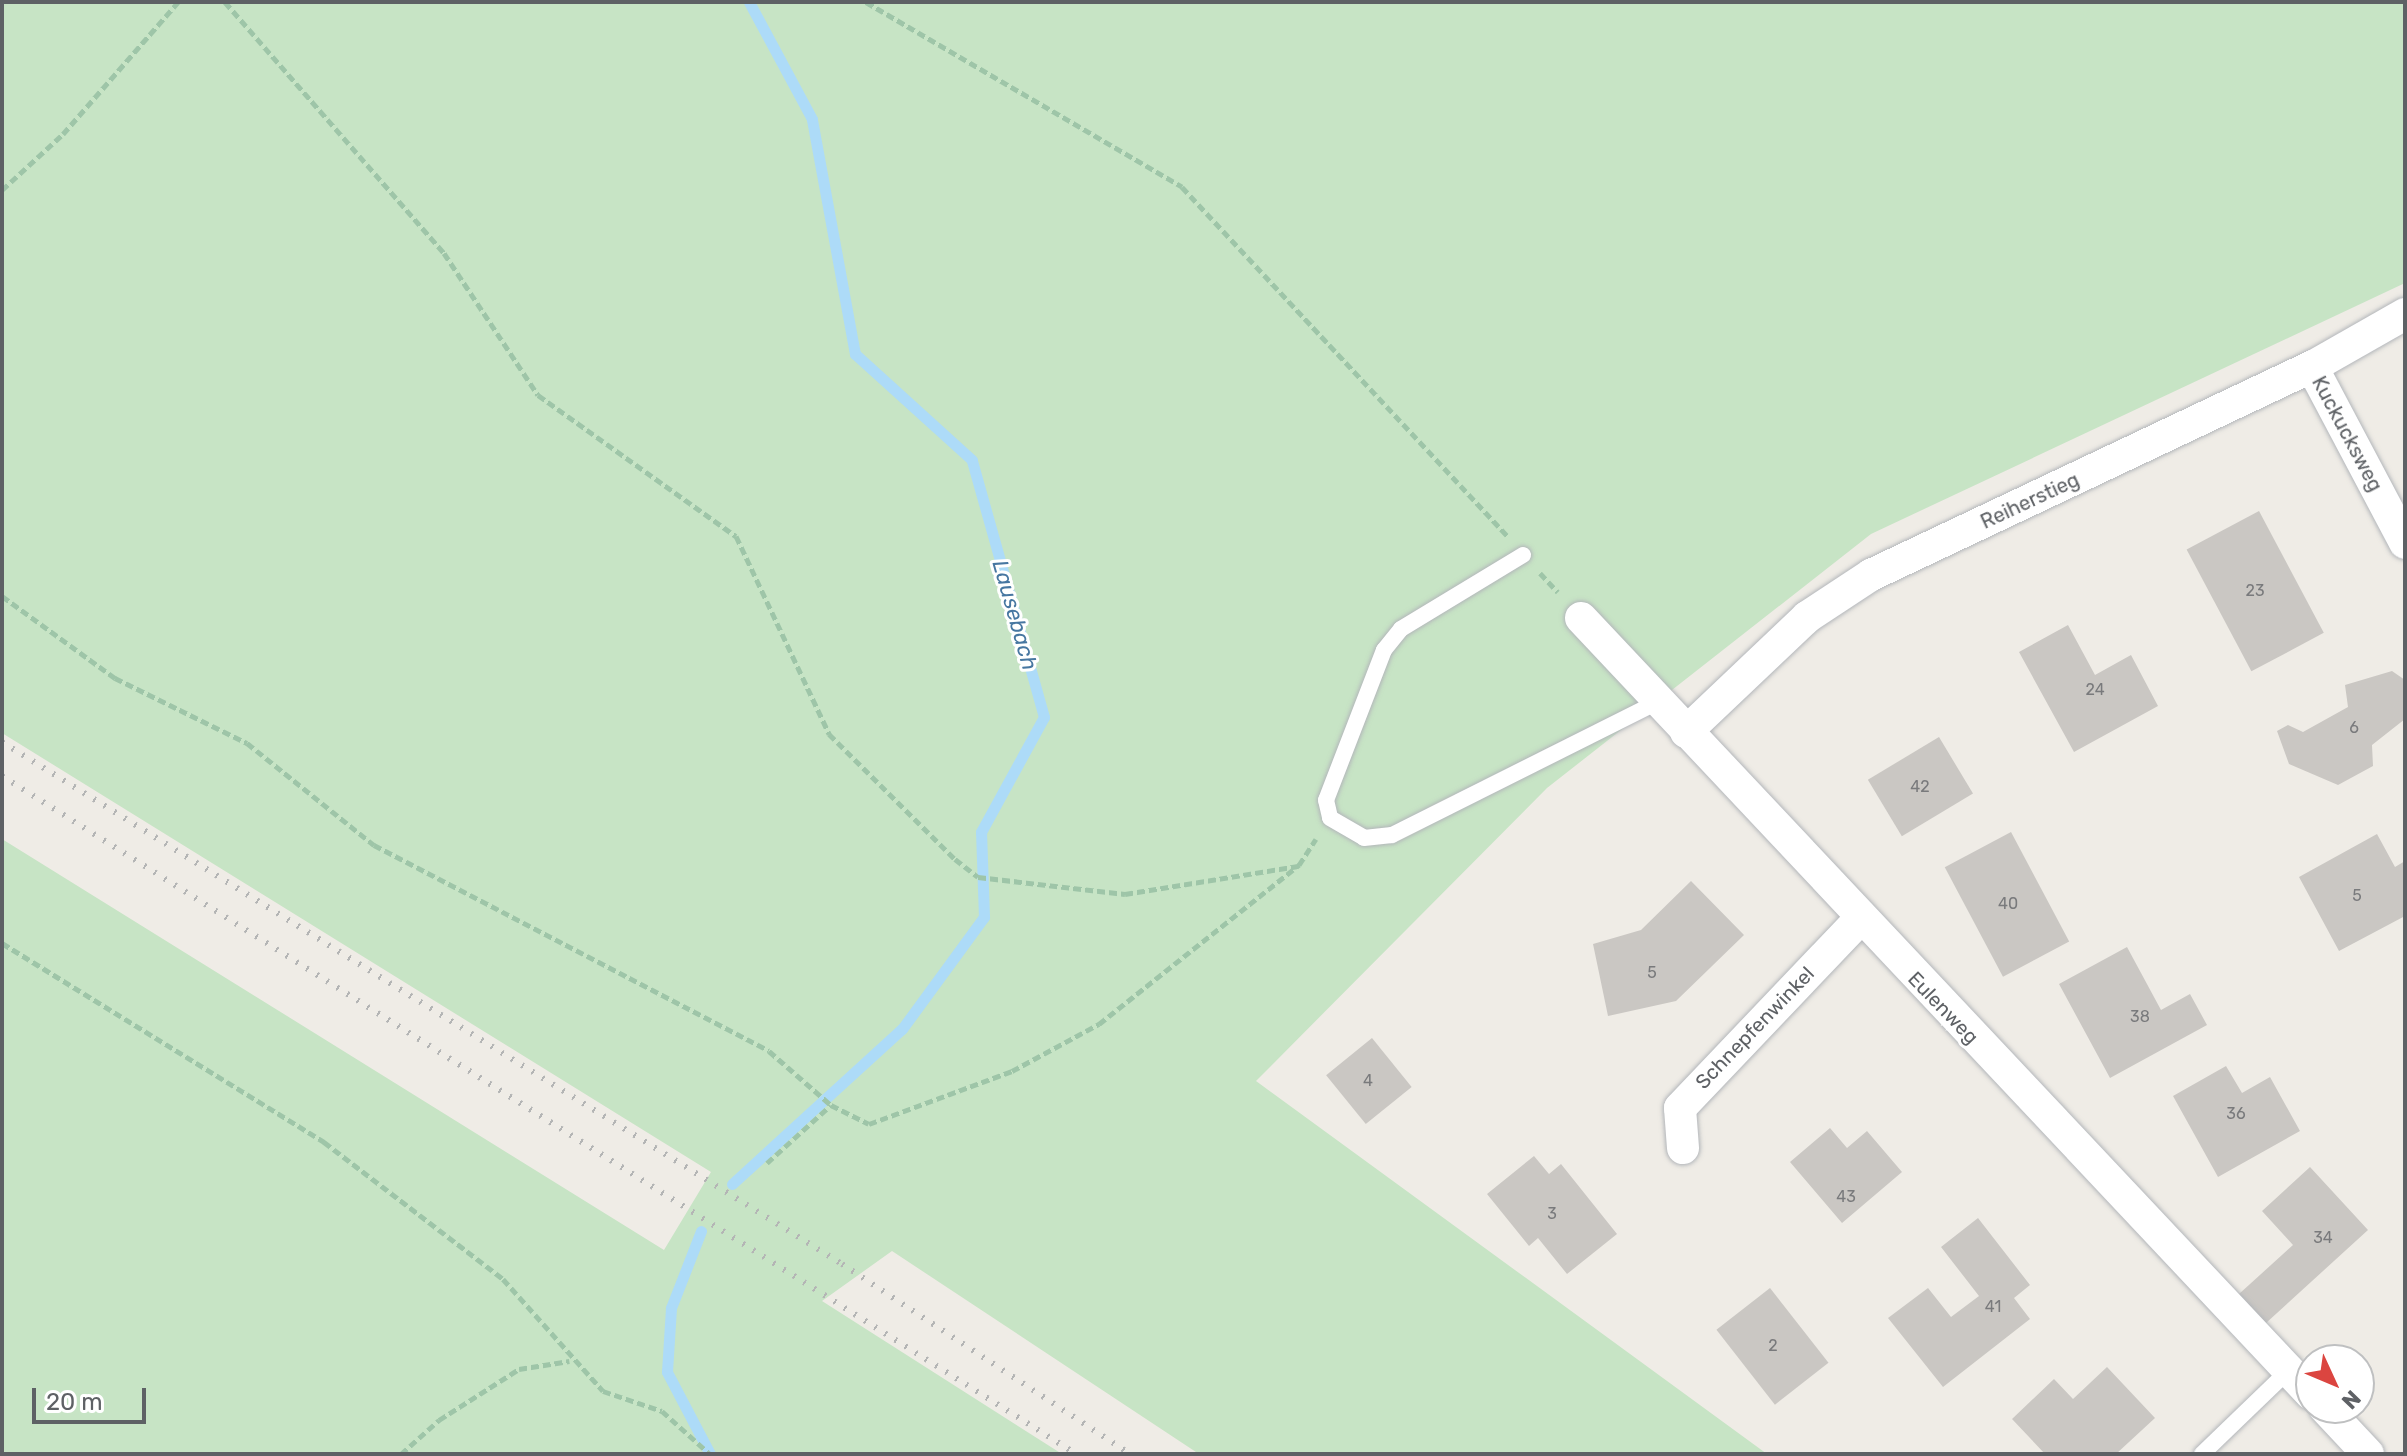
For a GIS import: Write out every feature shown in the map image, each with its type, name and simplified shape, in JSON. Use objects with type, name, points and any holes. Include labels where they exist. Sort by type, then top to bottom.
[{"type":"street","name":"Reiherstieg","points":[[1686,732],[1807,617],[1871,575],[2312,367],[2405,314]]},
{"type":"street","name":"Kuckucksweg","points":[[2312,367],[2405,543]]},
{"type":"street","name":"Eulenweg","points":[[1581,618],[1859,920],[2295,1377]]},
{"type":"street","name":"Schnepfenwinkel","points":[[1683,1148],[1680,1108],[1859,920]]},
{"type":"street","points":[[2340,1424],[2368,1454]]},
{"type":"lane","points":[[1523,555],[1401,629],[1384,650],[1326,800],[1330,818],[1364,838],[1392,835],[1658,702]]},
{"type":"lane","points":[[2202,1454],[2289,1370]]},
{"type":"path","points":[[2,190],[63,134],[178,2]]},
{"type":"path","points":[[225,2],[444,253],[538,395],[736,536],[829,734],[978,877],[1125,894],[1299,865]]},
{"type":"path","points":[[866,2],[1182,187],[1451,471]]},
{"type":"path","points":[[2,596],[115,678],[247,743],[374,845],[769,1051],[831,1105],[869,1124],[1012,1071],[1099,1024],[1299,865],[1330,818]]},
{"type":"path","points":[[2,943],[324,1142],[503,1279],[570,1361],[603,1391],[645,1403],[710,1454]]},
{"type":"path","points":[[767,1163],[831,1105]]},
{"type":"path","points":[[401,1454],[439,1420],[519,1369],[570,1361]]},
{"type":"green space","points":[[2,2],[2405,2],[2405,283],[1871,534],[1547,788],[1256,1081],[1767,1454],[1199,1454],[892,1251],[822,1301],[1062,1454],[2,1454],[2,839],[664,1250],[711,1172],[2,733]]},
{"type":"building","points":[[2259,511],[2324,633],[2251,671],[2187,549]]},
{"type":"building","points":[[2068,625],[2095,675],[2131,655],[2158,706],[2074,752],[2019,652]]},
{"type":"building","points":[[2392,671],[2405,680],[2405,719],[2372,745],[2373,766],[2338,785],[2289,764],[2277,731],[2288,725],[2303,732],[2348,707],[2345,685]]},
{"type":"building","points":[[1939,737],[1973,794],[1902,836],[1868,780]]},
{"type":"building","points":[[2011,832],[2069,941],[2003,977],[1945,867]]},
{"type":"building","points":[[2377,834],[2395,867],[2405,861],[2405,916],[2339,951],[2299,877]]},
{"type":"building","points":[[1691,881],[1744,935],[1676,1001],[1608,1016],[1593,944],[1641,930]]},
{"type":"building","points":[[2127,947],[2161,1010],[2190,994],[2207,1025],[2110,1078],[2059,984]]},
{"type":"building","points":[[1372,1038],[1412,1087],[1366,1124],[1326,1075]]},
{"type":"building","points":[[2226,1066],[2242,1093],[2270,1077],[2300,1131],[2218,1177],[2173,1096]]},
{"type":"building","points":[[1830,1128],[1847,1148],[1867,1131],[1902,1172],[1842,1223],[1790,1162]]},
{"type":"building","points":[[1534,1156],[1549,1174],[1561,1164],[1617,1234],[1567,1274],[1538,1238],[1529,1246],[1487,1194]]},
{"type":"building","points":[[2310,1167],[2368,1230],[2266,1323],[2239,1294],[2293,1245],[2262,1211]]},
{"type":"building","points":[[1978,1218],[2030,1285],[2014,1298],[2030,1319],[1943,1387],[1888,1318],[1928,1288],[1951,1317],[1979,1296],[1941,1247]]},
{"type":"building","points":[[1770,1288],[1828,1363],[1775,1405],[1716,1330]]},
{"type":"building","points":[[2107,1367],[2155,1418],[2116,1454],[2045,1454],[2012,1419],[2054,1379],[2073,1399]]},
{"type":"waterway","name":"Lausebach","points":[[732,1184],[902,1029],[984,917],[981,832],[1044,717],[972,460],[855,354],[812,119],[749,2]]},
{"type":"waterway","name":"Lausebach","points":[[701,1231],[671,1308],[667,1372],[710,1454]]},
{"type":"railway","points":[[2,742],[842,1264],[1130,1454]]},
{"type":"railway","points":[[2,776],[1076,1454]]}]
